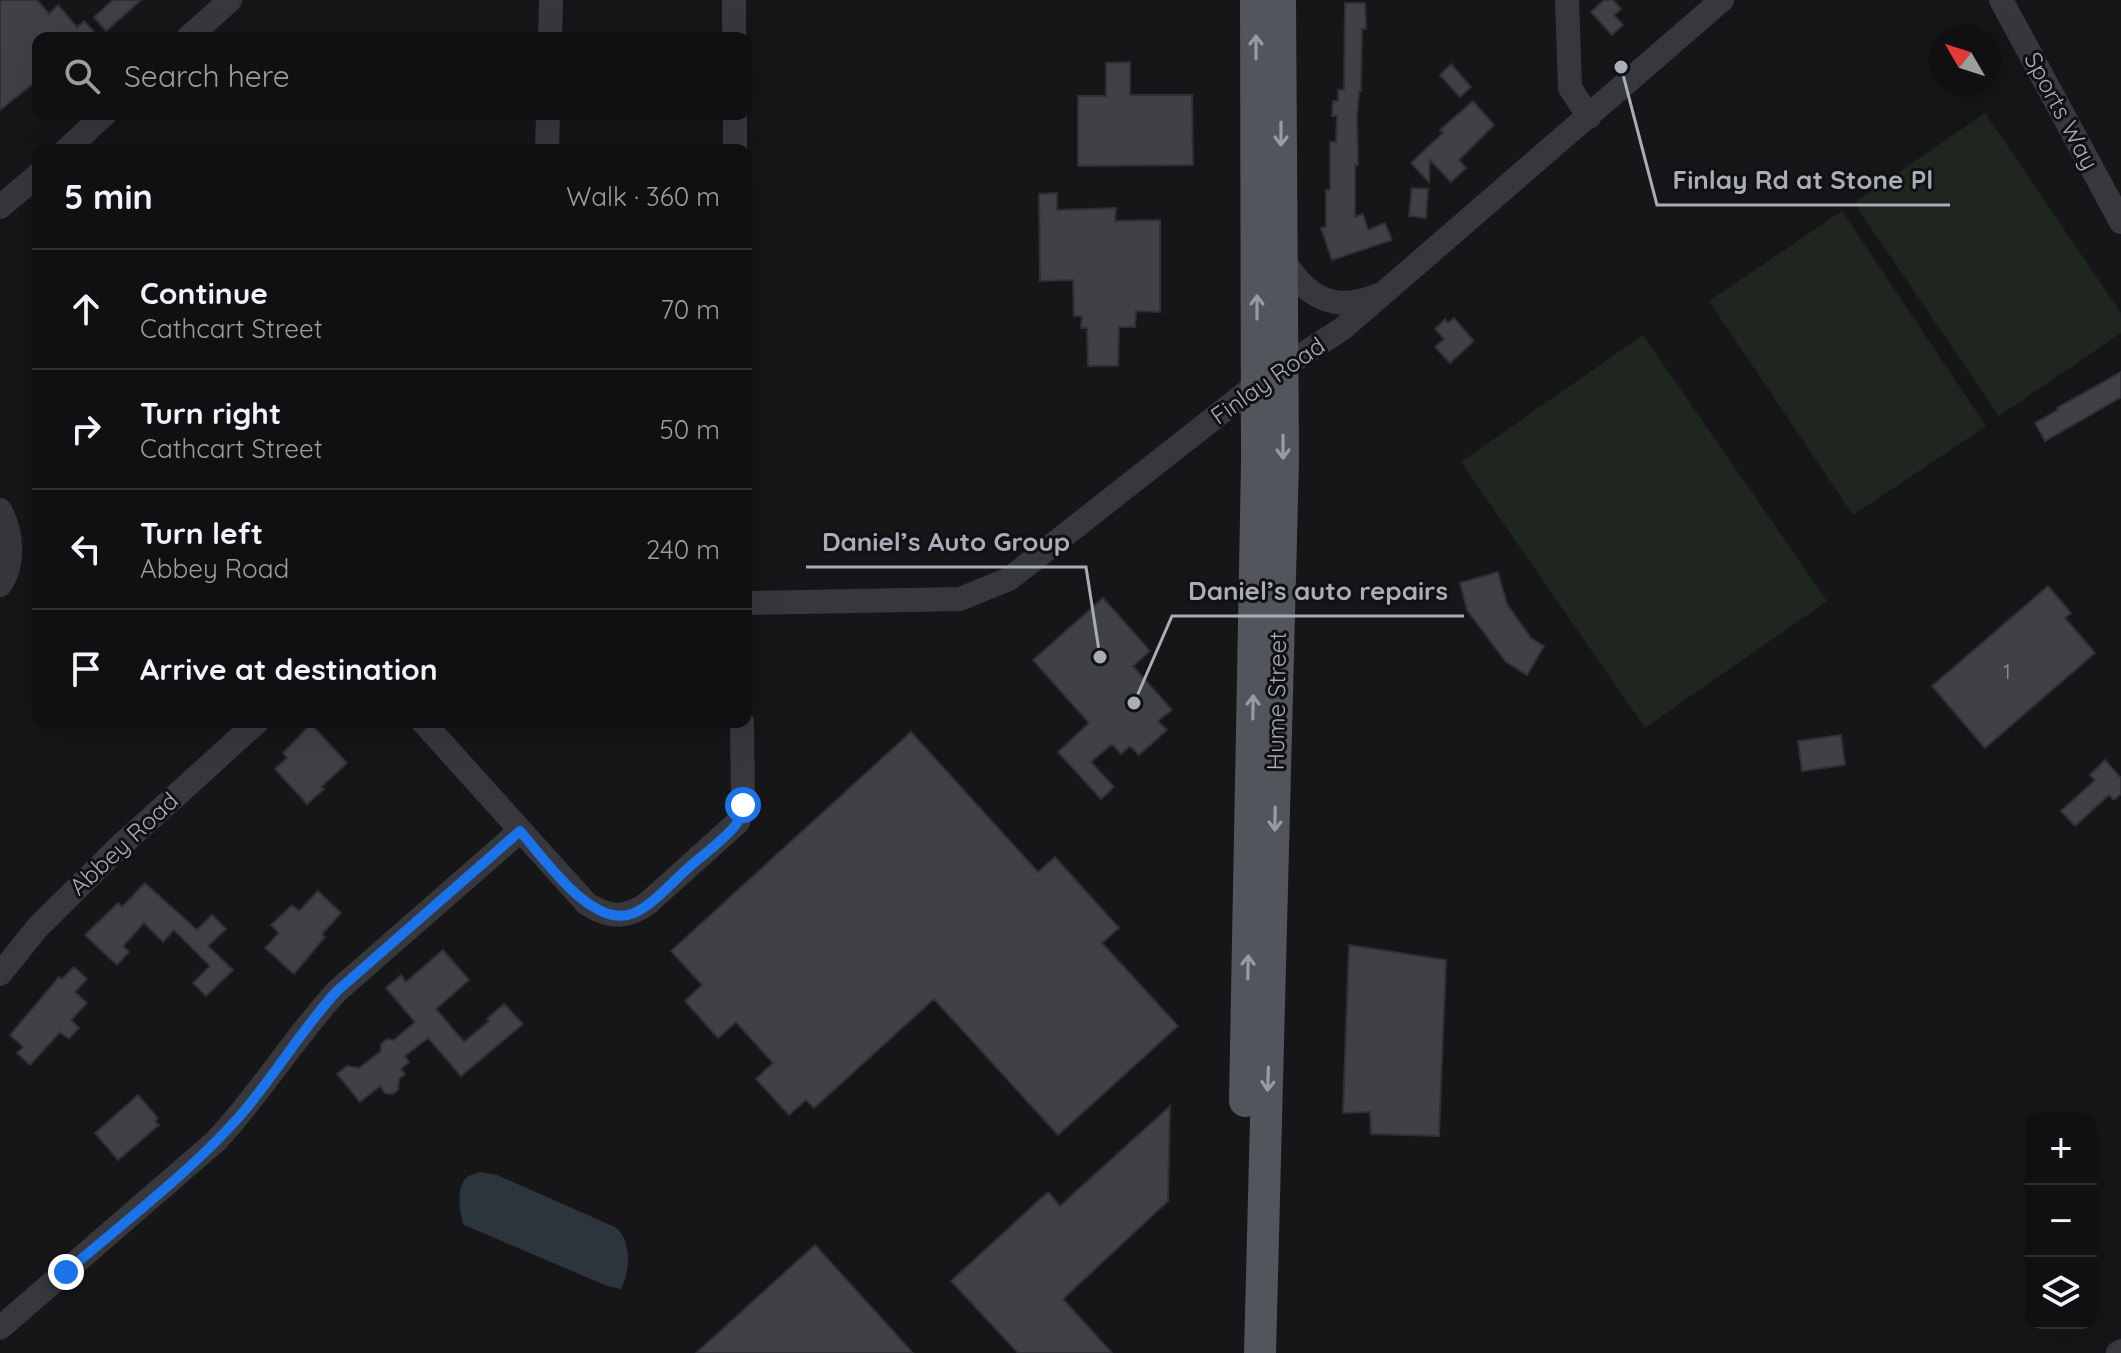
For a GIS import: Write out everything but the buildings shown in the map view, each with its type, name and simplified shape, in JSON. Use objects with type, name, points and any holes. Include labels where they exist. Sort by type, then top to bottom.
[{"type":"main road","name":"Hume Street","points":[[1256,0],[1269,377],[1283,460],[1260,1353]]},
{"type":"main road","name":"Hume Street","points":[[1239,1353],[1250,895],[1269,377],[1280,253],[1280,0]]},
{"type":"street","points":[[195,32],[230,0]]},
{"type":"street","points":[[550,32],[551,0]]},
{"type":"street","points":[[734,0],[734,32]]},
{"type":"street","points":[[1567,0],[1570,88],[1589,117]]},
{"type":"street","name":"Finlay Road","points":[[752,603],[960,599],[1009,579],[1269,377],[1342,329],[1392,289],[1722,0]]},
{"type":"street","name":"Sports Way","points":[[2001,0],[2121,222]]},
{"type":"street","points":[[72,144],[98,120]]},
{"type":"street","points":[[547,144],[548,120]]},
{"type":"street","points":[[735,120],[735,144]]},
{"type":"street","points":[[0,207],[32,180]]},
{"type":"street","points":[[1280,253],[1292,274],[1319,298],[1335,303],[1351,303],[1392,289]]},
{"type":"street","points":[[0,510],[6,521],[11,551],[0,585]]},
{"type":"street","name":"Abbey Road","points":[[0,974],[38,927],[83,882],[250,728]]},
{"type":"street","points":[[428,728],[587,904],[602,913],[618,917],[634,913],[648,903],[738,822],[743,805],[742,728]]},
{"type":"street","points":[[0,1328],[216,1141],[337,991],[520,831]]},
{"type":"shaded area","points":[[1985,113],[2121,313],[2121,333],[1999,416],[1854,203]]},
{"type":"shaded area","points":[[1842,211],[1986,426],[1853,515],[1709,301]]},
{"type":"shaded area","points":[[1643,335],[1827,601],[1645,728],[1461,462]]},
{"type":"shaded area","points":[[480,1172],[497,1175],[617,1228],[625,1241],[628,1257],[621,1289],[607,1286],[464,1225],[460,1207],[461,1186],[467,1177]]},
{"type":"place","name":"Finlay Rd at Stone Pl","points":[[1621,67]]},
{"type":"place","name":"Daniel’s Auto Group","points":[[1100,657]]},
{"type":"place","name":"Daniel’s auto repairs","points":[[1134,703]]},
{"type":"route","points":[[66,1272],[216,1141],[337,991],[520,831],[587,904],[602,913],[618,917],[634,913],[648,903],[719,840],[738,822],[743,805]]}]
